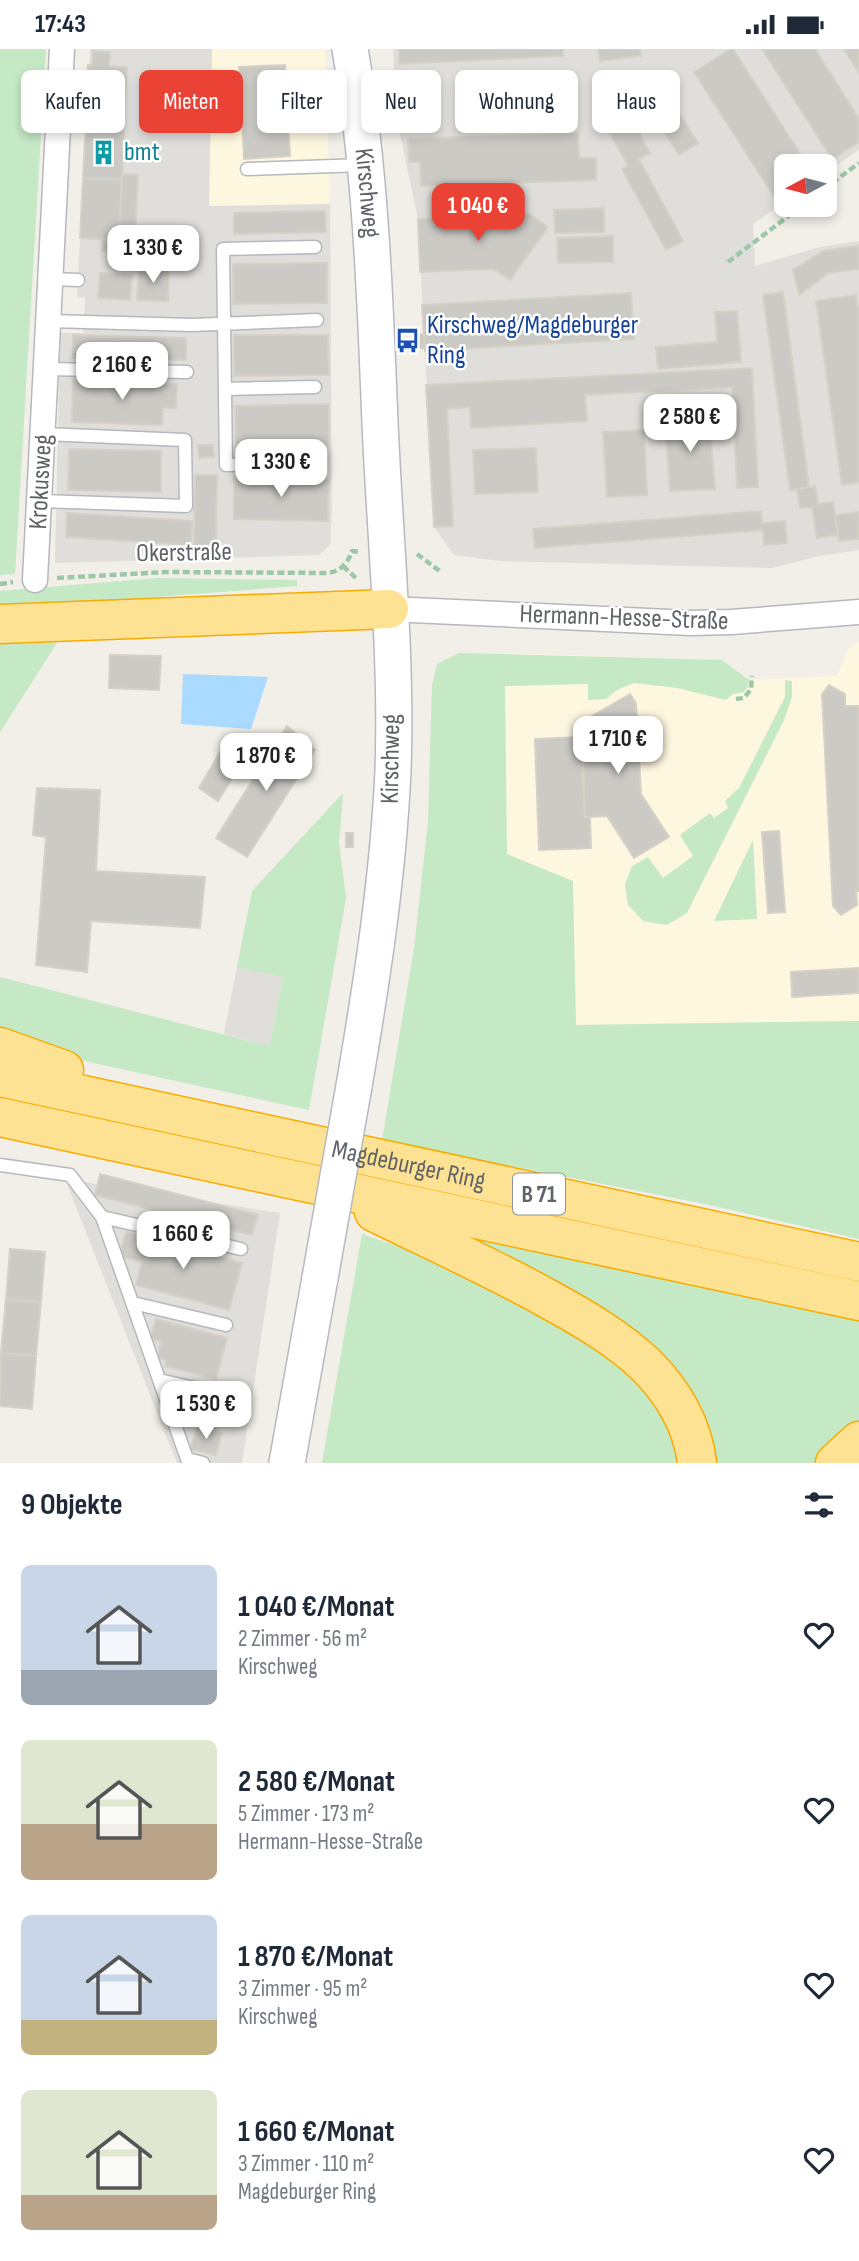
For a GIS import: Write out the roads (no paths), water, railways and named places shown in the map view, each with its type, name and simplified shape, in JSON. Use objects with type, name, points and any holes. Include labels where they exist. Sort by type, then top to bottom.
[{"type":"highway","points":[[0,624],[389,609]]},
{"type":"highway","points":[[0,1047],[74,1074],[101,1098]]},
{"type":"highway","name":"Magdeburger Ring","points":[[0,1077],[859,1262]]},
{"type":"highway","name":"Magdeburger Ring","points":[[0,1117],[859,1301]]},
{"type":"highway","points":[[322,1186],[533,1290],[576,1314],[623,1346],[658,1378],[677,1405],[692,1437],[698,1463]]},
{"type":"highway","points":[[835,1463],[859,1441]]},
{"type":"main road","name":"Kirschweg","points":[[286,1463],[372,985],[387,855],[393,737],[376,341],[365,165],[360,109],[350,49]]},
{"type":"street","name":"Krokusweg","points":[[35,580],[51,279],[59,196],[62,49]]},
{"type":"street","name":"Hermann-Hesse-Straße","points":[[389,609],[691,623],[859,612]]},
{"type":"lane","points":[[247,169],[365,165]]},
{"type":"lane","points":[[311,463],[226,465],[223,249],[315,247]]},
{"type":"lane","points":[[51,279],[78,280]]},
{"type":"lane","points":[[50,321],[192,325],[317,320]]},
{"type":"lane","points":[[47,369],[187,372]]},
{"type":"lane","points":[[226,389],[314,387]]},
{"type":"lane","points":[[41,501],[186,506],[185,440],[44,434]]},
{"type":"lane","points":[[0,1165],[69,1175],[102,1217],[187,1459],[203,1463]]},
{"type":"lane","points":[[102,1217],[241,1249]]},
{"type":"lane","points":[[133,1303],[226,1325]]},
{"type":"lane","points":[[159,1380],[216,1393]]},
{"type":"water","points":[[183,674],[268,677],[251,729],[181,724]]},
{"type":"place","name":"bmt","points":[[104,152]]},
{"type":"place","name":"Kirschweg/Magdeburger Ring","points":[[407,340]]}]
